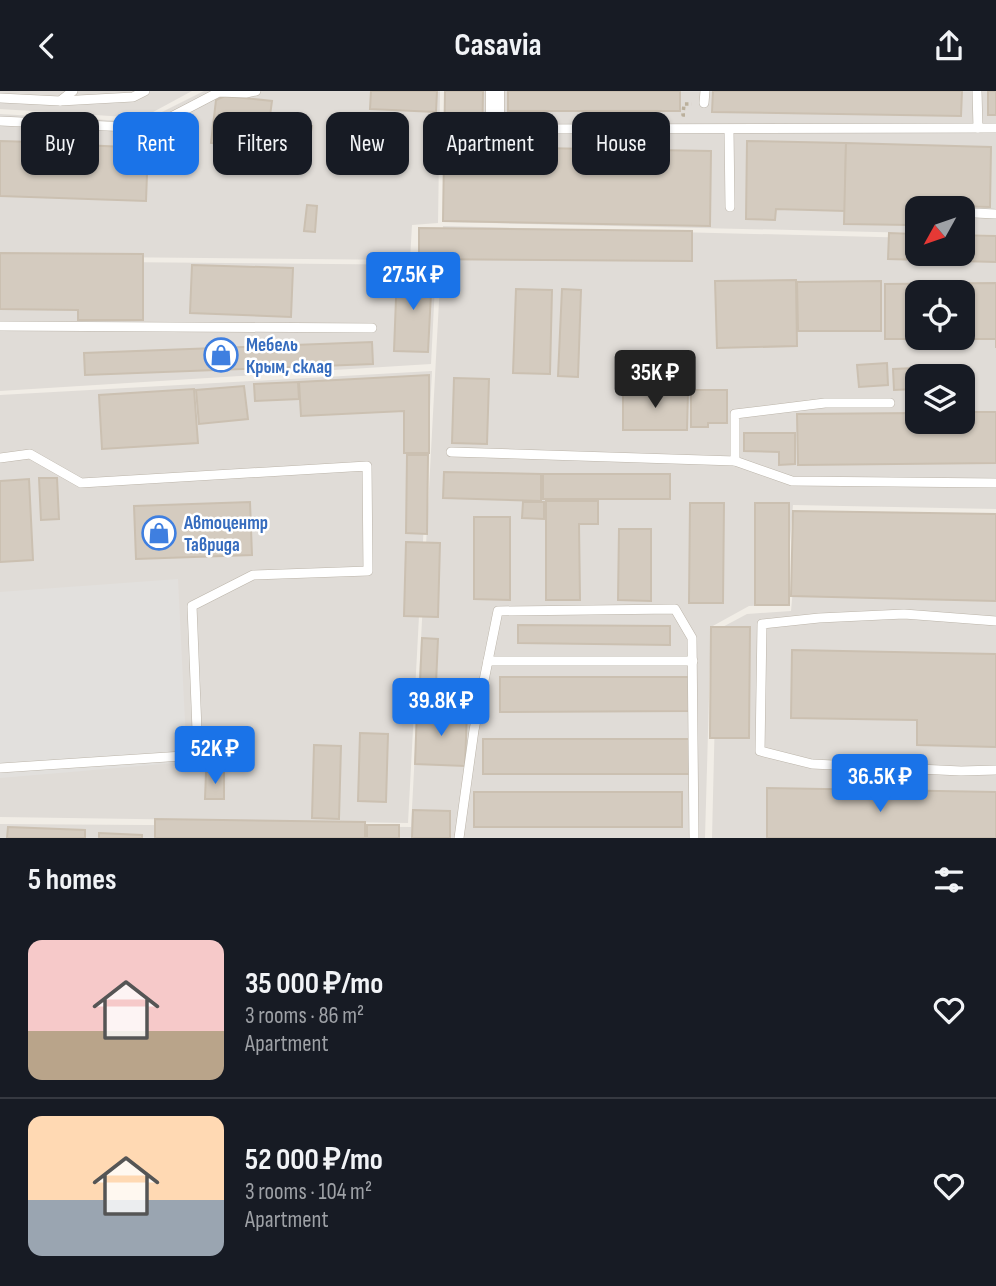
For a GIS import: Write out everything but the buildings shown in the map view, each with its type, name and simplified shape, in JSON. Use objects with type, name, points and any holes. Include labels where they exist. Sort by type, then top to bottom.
[{"type":"street","points":[[495,91],[495,112]]},
{"type":"lane","points":[[60,101],[73,91]]},
{"type":"lane","points":[[0,98],[60,101],[133,97],[145,91]]},
{"type":"lane","points":[[0,121],[150,128],[219,92],[256,91]]},
{"type":"lane","points":[[704,103],[705,91]]},
{"type":"lane","points":[[977,91],[978,128]]},
{"type":"lane","points":[[558,129],[996,128]]},
{"type":"lane","points":[[729,130],[730,207]]},
{"type":"lane","points":[[975,213],[996,214]]},
{"type":"lane","points":[[0,326],[372,328]]},
{"type":"lane","points":[[735,461],[735,414],[825,403],[890,403]]},
{"type":"lane","points":[[451,451],[735,461],[792,481],[996,483]]},
{"type":"lane","points":[[0,459],[30,454],[81,483],[367,466],[368,572],[253,575],[192,606],[198,755],[0,768]]},
{"type":"lane","points":[[459,838],[474,730],[498,611],[675,610],[692,638],[694,838]]},
{"type":"lane","points":[[996,621],[904,614],[762,624],[760,751],[812,764],[961,771],[996,770]]},
{"type":"lane","points":[[488,661],[693,661]]},
{"type":"shaded area","points":[[0,91],[192,91],[153,112],[113,112],[113,116],[99,115],[99,112],[0,109]]},
{"type":"shaded area","points":[[204,91],[440,91],[440,112],[423,112],[423,175],[439,175],[438,223],[412,225],[410,260],[0,256],[0,114],[21,115],[21,175],[99,175],[99,120],[113,120],[113,175],[199,175],[199,112],[162,112]]},
{"type":"shaded area","points":[[449,91],[996,91],[996,235],[975,234],[975,196],[905,196],[905,233],[448,222],[448,175],[558,175],[558,112],[449,112]]},
{"type":"shaded area","points":[[443,226],[905,238],[905,266],[975,266],[975,249],[996,240],[996,509],[793,505],[785,605],[749,606],[711,627],[705,838],[0,838],[0,824],[411,827]]},
{"type":"shaded area","points":[[0,261],[436,265],[431,364],[0,391]]},
{"type":"shaded area","points":[[432,371],[408,823],[0,817],[0,395]]},
{"type":"shaded area","points":[[800,511],[996,514],[996,838],[712,838],[717,630],[747,614],[791,611]]},
{"type":"shaded area","points":[[178,579],[187,762],[0,778],[0,592]]},
{"type":"place","name":"Мебель Крым, склад","points":[[221,355]]},
{"type":"place","name":"Автоцентр Таврида","points":[[159,533]]}]
